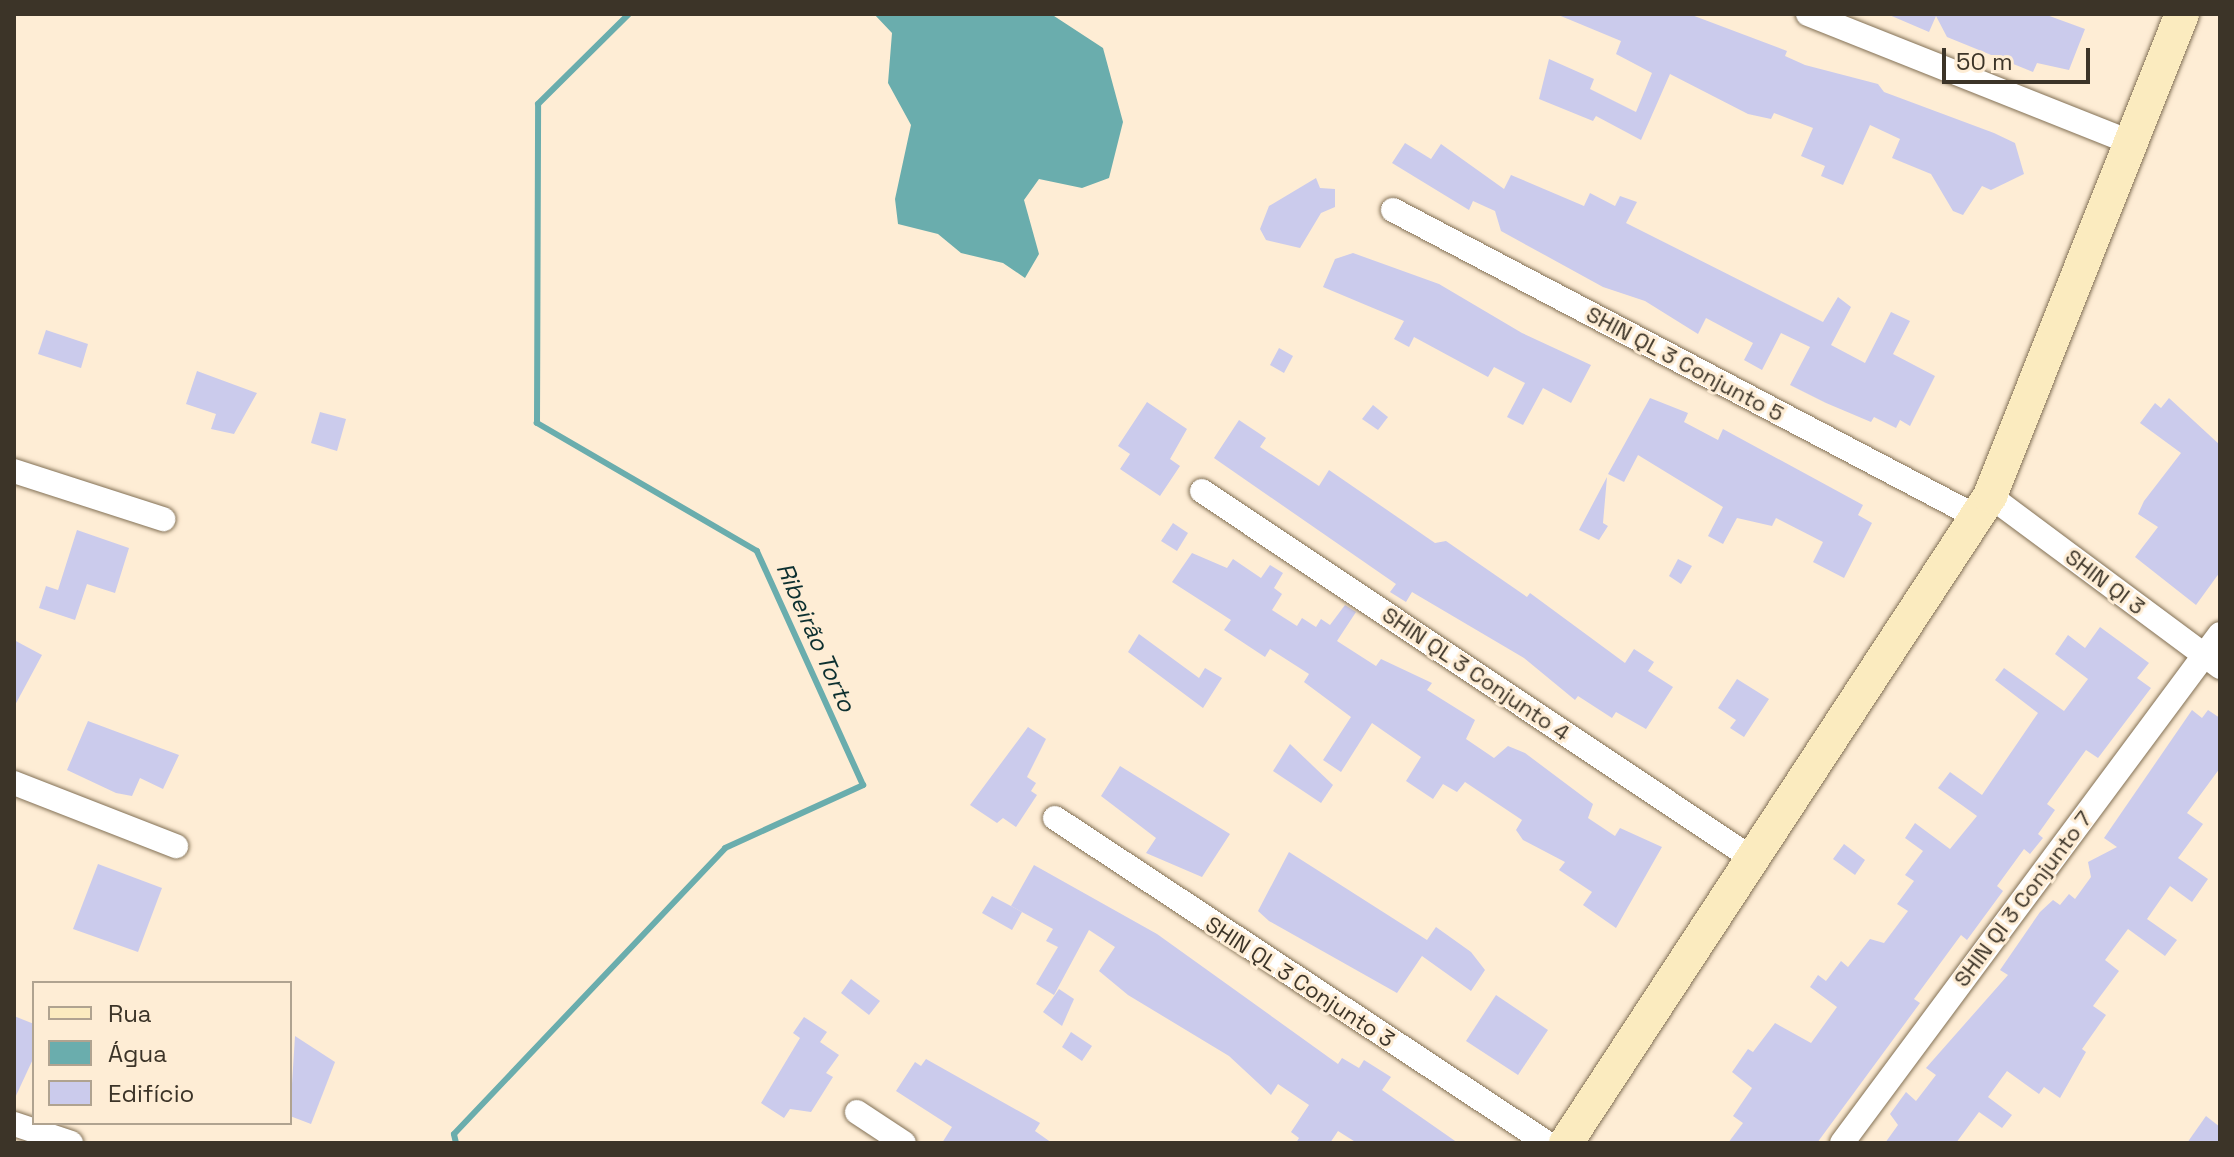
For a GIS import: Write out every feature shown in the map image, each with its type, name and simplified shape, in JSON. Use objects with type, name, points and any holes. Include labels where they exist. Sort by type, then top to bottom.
[{"type":"street","points":[[1808,14],[2130,142]]},
{"type":"street","points":[[1566,1143],[1750,857],[1984,506],[2182,14]]},
{"type":"street","name":"SHIN QL 3 Conjunto 5","points":[[1393,210],[1984,506]]},
{"type":"street","points":[[14,471],[163,519]]},
{"type":"street","name":"SHIN QL 3 Conjunto 4","points":[[1202,491],[1750,857]]},
{"type":"street","name":"SHIN QI 3","points":[[1984,506],[2212,662]]},
{"type":"street","name":"SHIN QI 3 Conjunto 7","points":[[1842,1143],[2212,662],[2220,634]]},
{"type":"street","points":[[14,783],[176,846]]},
{"type":"street","name":"SHIN QL 3 Conjunto 3","points":[[1055,818],[1547,1143]]},
{"type":"street","points":[[857,1112],[904,1143]]},
{"type":"street","points":[[14,1124],[71,1143]]},
{"type":"water","points":[[874,14],[1051,14],[1103,48],[1123,122],[1109,178],[1082,188],[1039,179],[1024,200],[1039,254],[1025,278],[1003,263],[961,253],[938,234],[898,224],[895,199],[911,125],[888,83],[892,33]]},
{"type":"building","points":[[1556,14],[1689,14],[1787,51],[1785,56],[1805,65],[1878,84],[1884,92],[2015,143],[2024,174],[1991,190],[1982,186],[1963,215],[1953,211],[1931,174],[1892,158],[1900,139],[1870,125],[1843,185],[1821,176],[1825,166],[1801,156],[1813,128],[1774,113],[1771,119],[1748,114],[1670,74],[1641,140],[1596,116],[1593,121],[1539,99],[1549,59],[1594,79],[1590,89],[1636,112],[1652,73],[1616,54],[1621,41]]},
{"type":"building","points":[[1887,14],[2044,14],[2085,29],[2069,70],[2037,63],[2033,72],[1947,37],[1936,16],[1929,32]]},
{"type":"building","points":[[1405,143],[1431,159],[1441,144],[1504,189],[1511,175],[1584,206],[1590,193],[1615,206],[1620,196],[1637,202],[1626,223],[1823,322],[1838,297],[1851,307],[1831,345],[1865,363],[1891,312],[1910,321],[1893,354],[1935,376],[1910,426],[1900,420],[1896,428],[1874,417],[1871,422],[1826,403],[1790,385],[1810,347],[1781,333],[1762,370],[1744,360],[1753,343],[1706,318],[1698,334],[1645,301],[1603,287],[1501,231],[1495,211],[1473,201],[1469,210],[1392,163]]},
{"type":"building","points":[[1316,178],[1320,188],[1335,189],[1335,207],[1321,213],[1300,248],[1266,240],[1260,229],[1269,206]]},
{"type":"building","points":[[1353,253],[1439,284],[1522,333],[1591,365],[1571,403],[1543,388],[1523,425],[1507,417],[1525,383],[1494,367],[1488,377],[1414,337],[1409,347],[1394,339],[1404,321],[1323,287],[1335,259]]},
{"type":"building","points":[[46,330],[88,344],[81,368],[38,354]]},
{"type":"building","points":[[1279,348],[1293,356],[1284,373],[1270,365]]},
{"type":"building","points":[[197,371],[257,393],[234,434],[211,429],[216,414],[186,404]]},
{"type":"building","points":[[1650,398],[1688,413],[1684,422],[1718,440],[1723,429],[1863,505],[1858,515],[1872,523],[1844,578],[1813,562],[1823,542],[1776,518],[1772,526],[1737,518],[1723,544],[1708,536],[1723,507],[1638,455],[1624,482],[1608,474]]},
{"type":"building","points":[[2169,398],[2220,445],[2220,572],[2196,605],[2135,557],[2158,527],[2138,514],[2144,501],[2181,453],[2140,423],[2155,403],[2161,408]]},
{"type":"building","points":[[1147,402],[1187,429],[1170,459],[1180,466],[1160,496],[1120,469],[1130,454],[1118,446]]},
{"type":"building","points":[[1373,405],[1388,417],[1378,430],[1362,419]]},
{"type":"building","points":[[320,412],[346,419],[337,451],[311,443]]},
{"type":"building","points":[[1239,420],[1266,438],[1260,447],[1319,486],[1329,470],[1435,543],[1446,541],[1527,597],[1530,593],[1625,663],[1634,649],[1654,662],[1648,671],[1673,687],[1646,729],[1616,712],[1612,718],[1578,696],[1575,700],[1524,658],[1412,592],[1406,602],[1390,592],[1396,584],[1214,458]]},
{"type":"building","points":[[1607,477],[1603,523],[1608,526],[1599,540],[1579,530]]},
{"type":"building","points":[[1173,523],[1188,533],[1177,551],[1161,541]]},
{"type":"building","points":[[77,530],[129,548],[115,593],[87,584],[75,620],[39,608],[46,586],[58,590]]},
{"type":"building","points":[[1192,553],[1227,568],[1233,559],[1261,578],[1270,565],[1283,573],[1274,588],[1282,594],[1272,610],[1297,626],[1302,618],[1316,627],[1321,619],[1330,625],[1345,605],[1356,612],[1337,641],[1376,666],[1381,659],[1432,683],[1427,690],[1475,720],[1466,739],[1494,758],[1508,746],[1525,753],[1593,804],[1588,818],[1615,836],[1620,828],[1662,847],[1616,928],[1583,905],[1592,892],[1559,870],[1565,862],[1523,840],[1516,830],[1522,820],[1465,782],[1457,792],[1443,784],[1433,799],[1406,781],[1421,757],[1372,723],[1341,772],[1323,760],[1351,717],[1304,682],[1309,674],[1270,649],[1265,657],[1224,630],[1231,620],[1172,582]]},
{"type":"building","points":[[1678,559],[1692,566],[1681,584],[1669,576]]},
{"type":"building","points":[[2100,627],[2149,663],[2137,678],[2151,688],[2098,758],[2086,750],[2047,804],[2055,810],[2038,834],[2043,838],[2030,854],[2024,849],[1997,886],[2003,891],[1967,940],[1961,935],[1914,999],[1920,1003],[1817,1143],[1728,1143],[1743,1123],[1733,1116],[1752,1088],[1732,1072],[1748,1049],[1753,1052],[1775,1023],[1811,1043],[1837,1007],[1810,987],[1818,975],[1826,981],[1841,961],[1848,967],[1870,939],[1884,943],[1908,911],[1897,904],[1914,881],[1905,875],[1923,851],[1905,838],[1915,823],[1950,849],[1977,816],[1938,788],[1950,772],[1982,795],[2038,713],[1995,680],[2004,668],[2064,711],[2088,679],[2055,654],[2068,635],[2085,648]]},
{"type":"building","points":[[1139,634],[1199,678],[1205,668],[1222,678],[1203,708],[1128,652]]},
{"type":"building","points":[[14,640],[42,655],[14,707]]},
{"type":"building","points":[[1737,679],[1769,699],[1744,737],[1730,728],[1736,720],[1718,708]]},
{"type":"building","points":[[2192,710],[2202,718],[2208,710],[2220,718],[2220,768],[2187,813],[2203,824],[2178,858],[2208,879],[2192,902],[2170,886],[2147,919],[2177,940],[2165,956],[2128,929],[2105,960],[2119,971],[2093,1006],[2106,1015],[2082,1049],[2086,1052],[2060,1098],[2044,1087],[2039,1094],[2007,1071],[1988,1097],[2012,1115],[2002,1128],[1979,1112],[1956,1143],[1885,1143],[1898,1125],[1890,1114],[1906,1092],[1916,1101],[1936,1075],[1926,1068],[2008,975],[2000,970],[2040,912],[2053,900],[2060,905],[2069,894],[2075,899],[2091,877],[2088,862],[2117,847],[2104,838]]},
{"type":"building","points":[[88,721],[179,755],[163,789],[140,778],[132,796],[116,793],[67,770]]},
{"type":"building","points":[[1028,727],[1046,739],[1027,777],[1036,783],[1031,791],[1037,795],[1016,827],[1003,818],[997,823],[970,805]]},
{"type":"building","points":[[1290,744],[1333,785],[1321,803],[1273,771]]},
{"type":"building","points":[[1120,766],[1230,834],[1202,877],[1146,853],[1156,838],[1101,796]]},
{"type":"building","points":[[1844,844],[1865,860],[1855,875],[1833,859]]},
{"type":"building","points":[[1289,852],[1427,940],[1436,927],[1471,952],[1485,970],[1471,991],[1422,956],[1397,993],[1269,921],[1258,911]]},
{"type":"building","points":[[98,864],[162,888],[138,952],[73,929]]},
{"type":"building","points":[[1034,865],[1157,934],[1338,1064],[1342,1058],[1359,1068],[1364,1060],[1391,1077],[1382,1090],[1458,1143],[1357,1143],[1338,1131],[1330,1143],[1296,1143],[1299,1138],[1291,1132],[1309,1105],[1278,1084],[1271,1095],[1229,1056],[1128,995],[1099,971],[1115,947],[1089,930],[1054,995],[1036,984],[1058,947],[1046,941],[1053,929],[1011,906]]},
{"type":"building","points":[[992,896],[1022,912],[1012,930],[982,913]]},
{"type":"building","points":[[851,979],[880,1001],[869,1015],[841,993]]},
{"type":"building","points":[[1059,989],[1074,999],[1062,1026],[1043,1012]]},
{"type":"building","points":[[1496,995],[1548,1030],[1518,1075],[1466,1041]]},
{"type":"building","points":[[14,1016],[32,1023],[32,1061],[14,1100]]},
{"type":"building","points":[[804,1017],[827,1032],[820,1042],[839,1055],[826,1073],[833,1077],[811,1112],[790,1109],[784,1118],[761,1103],[800,1038],[793,1033]]},
{"type":"building","points":[[1071,1032],[1092,1046],[1082,1061],[1062,1047]]},
{"type":"building","points":[[295,1036],[335,1062],[311,1124],[292,1117]]},
{"type":"building","points":[[926,1059],[1040,1123],[1035,1131],[1052,1143],[942,1143],[952,1127],[896,1091],[915,1062],[921,1066]]},
{"type":"building","points":[[2206,1116],[2220,1127],[2220,1143],[2187,1143]]},
{"type":"waterway","name":"Ribeirão Torto","points":[[456,1143],[454,1134],[725,848],[863,785],[757,551],[537,423],[538,104],[629,14]]}]
